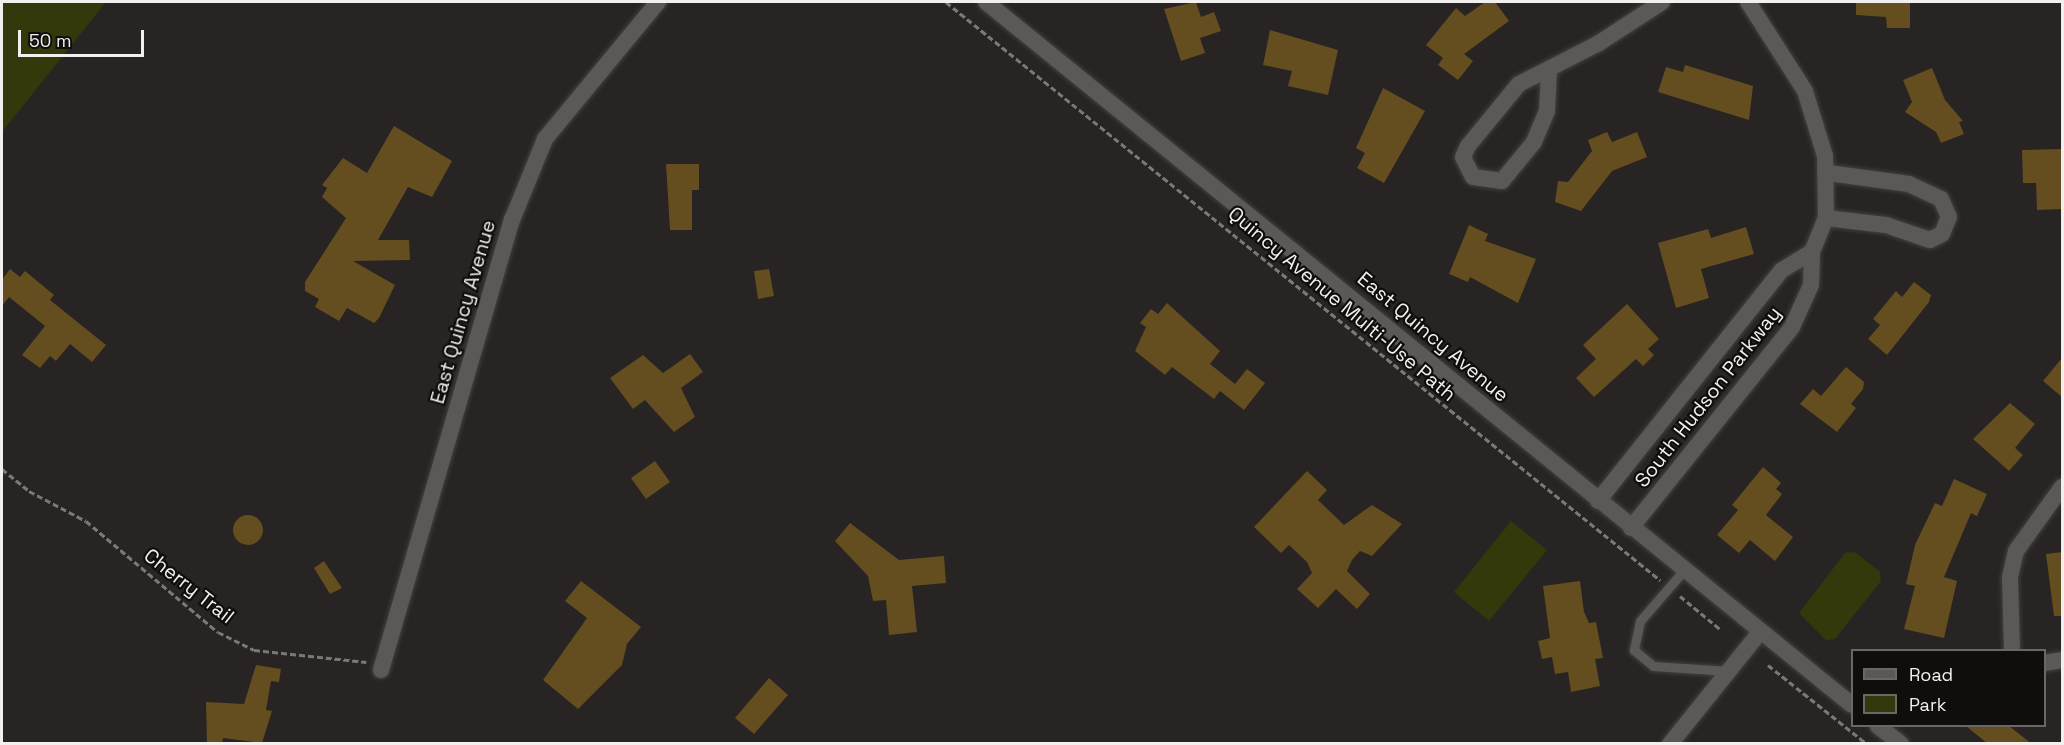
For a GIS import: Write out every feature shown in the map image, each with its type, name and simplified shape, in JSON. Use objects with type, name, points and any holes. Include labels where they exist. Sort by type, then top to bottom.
[{"type":"street","name":"East Quincy Avenue","points":[[382,667],[512,220],[545,139],[658,2]]},
{"type":"street","name":"East Quincy Avenue","points":[[986,2],[1631,528],[1851,704]]},
{"type":"street","points":[[1549,70],[1547,111],[1534,142],[1502,182],[1473,177],[1463,158],[1468,146],[1519,84],[1549,70],[1662,2]]},
{"type":"street","name":"South Hudson Parkway","points":[[1631,528],[1792,327],[1811,285],[1812,252],[1826,218],[1829,173],[1805,91],[1748,2]]},
{"type":"street","points":[[1826,218],[1886,225],[1930,240],[1942,234],[1949,217],[1941,199],[1909,184],[1829,173]]},
{"type":"street","name":"South Hudson Parkway","points":[[1598,501],[1782,270],[1812,252]]},
{"type":"street","points":[[2012,649],[2010,577],[2016,551],[2062,487]]},
{"type":"street","points":[[1670,744],[1760,632]]},
{"type":"street","points":[[2046,663],[2062,660]]},
{"type":"street","points":[[1879,727],[1900,744]]},
{"type":"lane","points":[[1684,570],[1634,634],[1641,658],[1653,666],[1729,670]]},
{"type":"path","name":"Quincy Avenue Multi-Use Path","points":[[946,2],[1720,629]]},
{"type":"path","name":"Cherry Trail","points":[[2,469],[29,491],[86,521],[218,632],[254,650],[382,667]]},
{"type":"path","points":[[1768,665],[1867,744]]},
{"type":"green space","points":[[2,2],[106,2],[2,132]]},
{"type":"green space","points":[[1511,521],[1547,550],[1489,621],[1454,592]]},
{"type":"green space","points":[[1855,552],[1880,572],[1881,581],[1835,639],[1826,640],[1799,613],[1845,553]]},
{"type":"building","points":[[1196,2],[1201,17],[1214,12],[1221,31],[1200,38],[1205,53],[1181,61],[1164,9]]},
{"type":"building","points":[[1485,2],[1495,2],[1509,21],[1464,54],[1473,61],[1458,80],[1438,65],[1443,58],[1426,45],[1456,8],[1465,16]]},
{"type":"building","points":[[1856,2],[1910,2],[1910,28],[1887,28],[1886,17],[1856,15]]},
{"type":"building","points":[[1270,30],[1338,50],[1328,95],[1288,86],[1292,71],[1263,65]]},
{"type":"building","points":[[1685,65],[1753,86],[1749,120],[1658,92],[1666,67],[1683,72]]},
{"type":"building","points":[[1932,68],[1945,100],[1963,121],[1959,122],[1964,134],[1941,143],[1936,132],[1905,112],[1912,102],[1903,80]]},
{"type":"building","points":[[1383,88],[1425,111],[1384,183],[1357,168],[1365,153],[1356,148]]},
{"type":"building","points":[[394,126],[452,161],[432,197],[408,187],[378,240],[409,240],[410,260],[353,261],[395,285],[379,318],[374,323],[347,308],[339,321],[315,307],[319,299],[305,291],[305,282],[346,218],[322,197],[327,188],[322,185],[343,158],[367,173]]},
{"type":"building","points":[[1607,132],[1612,142],[1637,132],[1647,157],[1612,171],[1581,211],[1555,202],[1558,181],[1568,182],[1592,151],[1588,140]]},
{"type":"building","points":[[2062,149],[2062,209],[2037,210],[2036,183],[2023,183],[2022,150]]},
{"type":"building","points":[[666,164],[699,164],[699,190],[692,190],[692,230],[670,230]]},
{"type":"building","points":[[1469,225],[1488,234],[1485,241],[1536,259],[1518,303],[1470,277],[1468,282],[1449,274]]},
{"type":"building","points":[[1746,227],[1754,254],[1701,269],[1709,298],[1676,308],[1658,243],[1708,229],[1711,238]]},
{"type":"building","points":[[10,269],[20,277],[25,271],[54,295],[50,300],[106,345],[92,362],[70,344],[56,361],[50,356],[40,368],[22,355],[45,326],[9,297],[2,306],[2,280]]},
{"type":"building","points":[[769,269],[774,296],[758,299],[754,271]]},
{"type":"building","points":[[1914,282],[1931,295],[1929,302],[1887,355],[1868,339],[1880,325],[1873,319],[1896,291],[1902,297]]},
{"type":"building","points":[[1167,303],[1220,351],[1210,364],[1235,384],[1247,369],[1265,383],[1244,410],[1220,391],[1214,399],[1172,367],[1165,375],[1135,351],[1146,327],[1140,323],[1151,309],[1158,314]]},
{"type":"building","points":[[1627,304],[1659,339],[1648,349],[1654,355],[1643,366],[1636,359],[1594,397],[1576,378],[1596,359],[1583,345]]},
{"type":"building","points":[[690,354],[703,372],[681,388],[695,417],[674,432],[645,400],[633,409],[610,378],[643,355],[663,373]]},
{"type":"building","points":[[2062,358],[2062,397],[2043,381]]},
{"type":"building","points":[[1846,367],[1864,382],[1863,389],[1851,404],[1856,408],[1837,432],[1800,404],[1813,389],[1821,396]]},
{"type":"building","points":[[2010,403],[2035,424],[2015,448],[2023,455],[2009,471],[1973,439]]},
{"type":"building","points":[[655,461],[670,482],[646,499],[631,478]]},
{"type":"building","points":[[1763,467],[1781,483],[1776,489],[1782,494],[1766,515],[1793,537],[1775,561],[1750,540],[1739,553],[1717,535],[1738,510],[1732,505]]},
{"type":"building","points":[[1307,471],[1327,490],[1318,500],[1344,525],[1372,505],[1402,524],[1372,556],[1360,551],[1352,560],[1347,571],[1370,594],[1357,609],[1336,589],[1318,608],[1297,589],[1312,573],[1307,562],[1289,545],[1281,553],[1254,527]]},
{"type":"building","points":[[1954,479],[1987,494],[1977,516],[1971,513],[1944,577],[1957,581],[1944,638],[1904,629],[1915,586],[1906,584],[1915,545],[1935,503],[1942,506]]},
{"type":"building","points":[[248,515],[254,516],[262,524],[262,536],[254,544],[248,545],[242,544],[234,536],[233,530],[234,524],[242,516]]},
{"type":"building","points":[[850,523],[899,560],[944,556],[946,583],[912,586],[917,632],[889,635],[886,600],[873,601],[868,576],[835,541]]},
{"type":"building","points":[[2062,552],[2062,616],[2054,616],[2046,554]]},
{"type":"building","points":[[324,561],[342,588],[330,594],[314,568]]},
{"type":"building","points":[[581,581],[641,627],[627,644],[622,665],[578,709],[543,680],[587,618],[565,601]]},
{"type":"building","points":[[1580,581],[1584,612],[1589,623],[1596,622],[1603,658],[1595,659],[1600,686],[1571,692],[1568,672],[1555,674],[1552,657],[1542,659],[1538,641],[1550,638],[1543,586]]},
{"type":"building","points":[[256,665],[281,669],[279,682],[271,681],[266,710],[272,711],[262,743],[223,738],[222,744],[207,744],[206,702],[244,704]]},
{"type":"building","points":[[769,678],[788,695],[754,734],[735,718]]},
{"type":"building","points":[[1967,727],[2010,727],[2032,744],[1988,744]]}]
